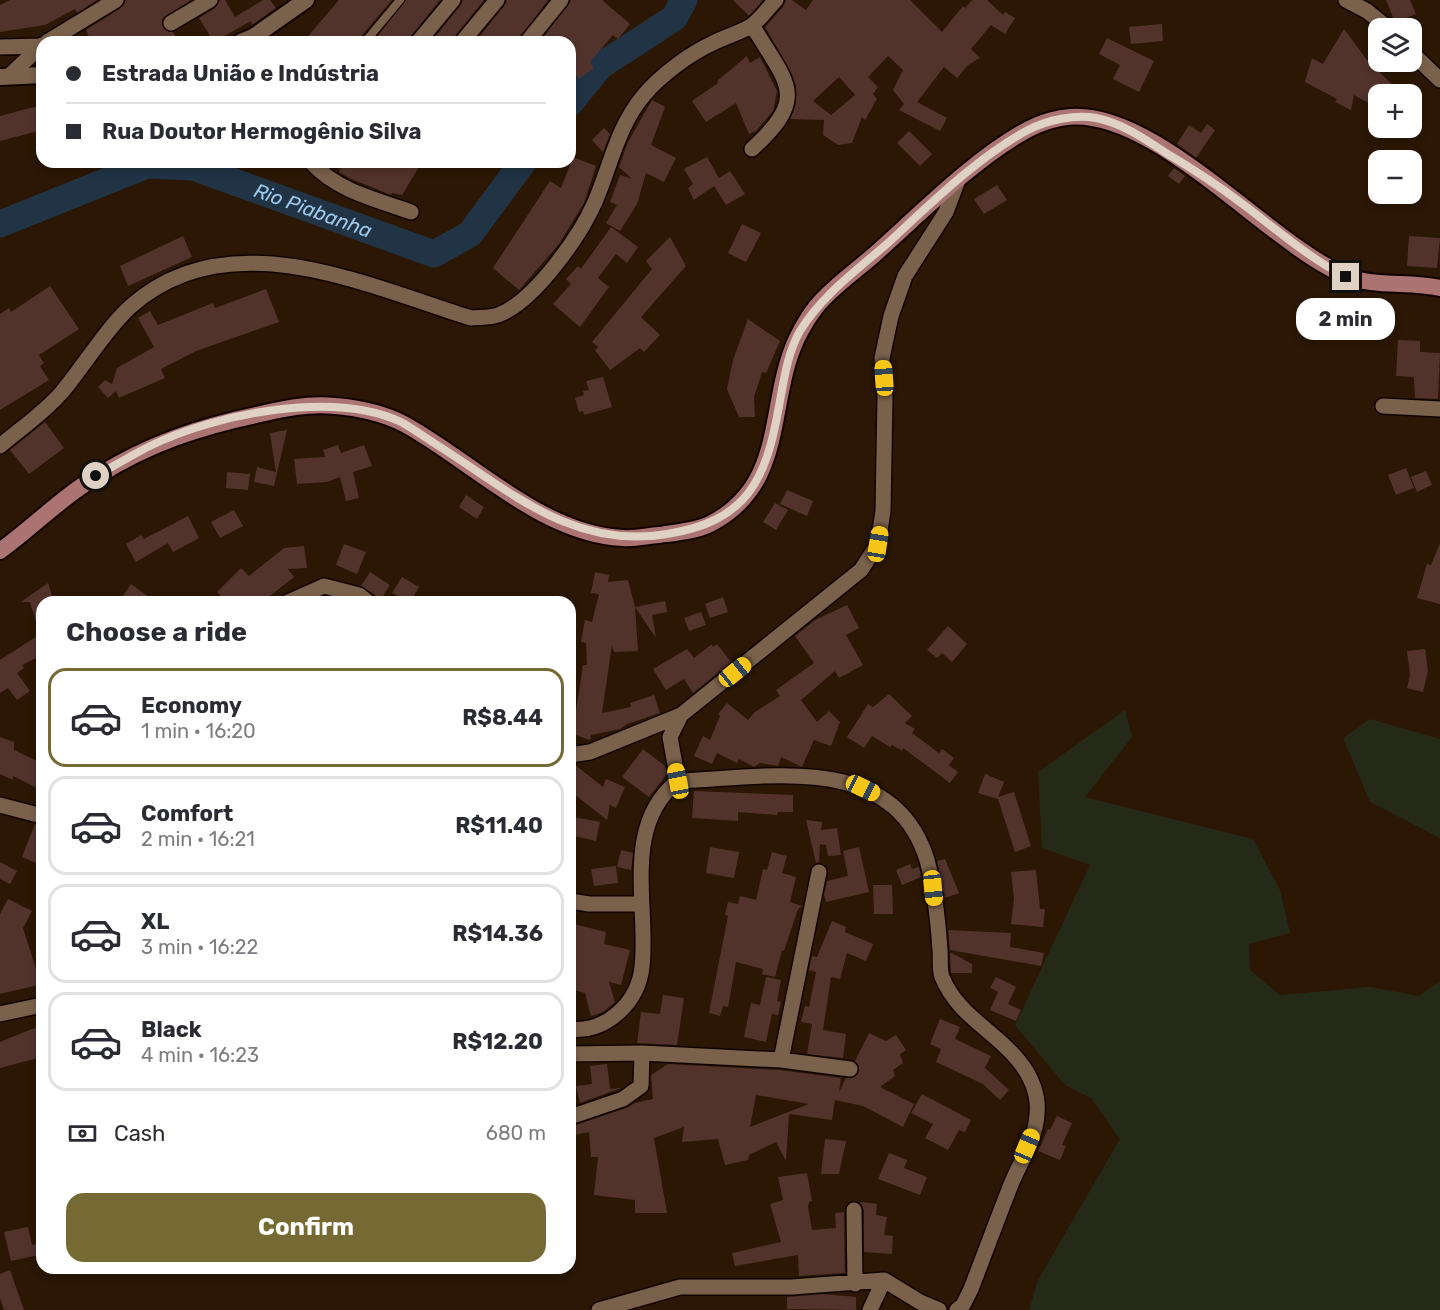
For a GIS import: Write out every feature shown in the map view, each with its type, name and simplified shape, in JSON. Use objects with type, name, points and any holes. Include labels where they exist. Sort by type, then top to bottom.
[{"type":"main road","points":[[0,551],[96,476],[153,445],[205,425],[298,406],[332,405],[369,411],[400,422],[531,508],[576,528],[622,538],[664,535],[708,526],[740,502],[762,473],[773,441],[786,366],[798,335],[817,305],[958,180],[1028,129],[1062,118],[1096,118],[1132,131],[1217,185],[1323,265],[1346,277],[1368,283],[1416,284],[1440,288]]},
{"type":"street","points":[[59,36],[116,0]]},
{"type":"street","points":[[171,23],[210,0]]},
{"type":"street","points":[[255,36],[306,0]]},
{"type":"street","points":[[423,36],[453,0]]},
{"type":"street","points":[[467,36],[497,0]]},
{"type":"street","points":[[532,36],[561,0]]},
{"type":"street","points":[[0,446],[59,395],[130,307],[162,285],[205,266],[261,262],[314,269],[471,318],[498,315],[538,285],[569,246],[595,203],[614,144],[629,115],[645,93],[665,75],[710,44],[752,25],[776,0]]},
{"type":"street","points":[[1346,0],[1365,5],[1378,18]]},
{"type":"street","points":[[752,25],[782,76],[788,91],[788,104],[776,127],[752,149]]},
{"type":"street","points":[[0,47],[36,47]]},
{"type":"street","points":[[4,76],[36,51]]},
{"type":"street","points":[[1422,63],[1440,80]]},
{"type":"street","points":[[4,76],[36,75]]},
{"type":"street","points":[[316,168],[322,175],[341,187],[411,212]]},
{"type":"street","points":[[576,754],[590,752],[681,715],[861,570],[878,544],[883,511],[885,397],[882,358],[891,316],[905,276],[946,212],[958,180]]},
{"type":"street","points":[[1383,406],[1440,409]]},
{"type":"street","points":[[302,596],[324,586],[360,596]]},
{"type":"street","points":[[678,781],[670,737],[681,715]]},
{"type":"street","points":[[576,1029],[597,1028],[622,1010],[638,988],[643,967],[640,904],[642,858],[649,821],[663,793],[678,781],[816,776],[842,780],[875,794],[910,823],[926,860],[933,888],[941,974],[948,990],[961,1008],[1018,1060],[1031,1080],[1037,1098],[1035,1128],[971,1288],[963,1305],[957,1310]]},
{"type":"street","points":[[0,805],[36,814]]},
{"type":"street","points":[[782,1059],[819,872]]},
{"type":"street","points":[[576,902],[640,904]]},
{"type":"street","points":[[0,1014],[36,1006]]},
{"type":"street","points":[[576,1115],[623,1099],[641,1086],[642,1053]]},
{"type":"street","points":[[576,1054],[642,1053],[782,1059],[850,1069]]},
{"type":"street","points":[[854,1210],[855,1284]]},
{"type":"street","points":[[870,1310],[884,1280]]},
{"type":"street","points":[[599,1310],[680,1287],[855,1284],[884,1280],[920,1302],[939,1310]]},
{"type":"lane","points":[[370,36],[400,0]]},
{"type":"green space","points":[[1125,710],[1132,737],[1085,797],[1253,839],[1280,890],[1290,933],[1249,944],[1250,970],[1280,995],[1370,987],[1419,996],[1440,981],[1440,1310],[1029,1310],[1038,1280],[1120,1139],[1091,1098],[1065,1085],[1015,1025],[1090,865],[1042,848],[1038,772]]},
{"type":"green space","points":[[1370,719],[1440,739],[1440,838],[1370,802],[1343,738]]},
{"type":"building","points":[[10,0],[97,0],[77,13],[75,9],[45,25],[0,32],[0,5]]},
{"type":"building","points":[[126,0],[191,0],[162,19],[163,28],[173,32],[175,36],[89,36],[86,30],[121,8]]},
{"type":"building","points":[[220,0],[225,0],[235,17],[263,0],[270,0],[276,8],[252,25],[251,21],[225,36],[210,36],[199,18],[215,8]]},
{"type":"building","points":[[339,0],[392,0],[361,36],[308,36]]},
{"type":"building","points":[[406,0],[440,0],[411,36],[378,36]]},
{"type":"building","points":[[463,0],[484,0],[455,36],[436,36]]},
{"type":"building","points":[[507,0],[548,0],[521,36],[480,36]]},
{"type":"building","points":[[571,0],[602,0],[630,24],[618,39],[613,35],[590,62],[594,68],[579,79],[576,75],[576,36],[544,36]]},
{"type":"building","points":[[733,0],[763,0],[749,16]]},
{"type":"building","points":[[786,0],[792,0],[806,10],[813,0],[910,0],[942,32],[963,6],[965,8],[972,0],[987,0],[1003,15],[1005,12],[1015,18],[1005,34],[991,25],[971,49],[980,58],[968,65],[957,78],[944,67],[917,102],[947,118],[940,131],[899,110],[904,104],[893,90],[903,70],[888,56],[868,77],[878,87],[873,94],[877,99],[865,120],[862,117],[852,143],[838,145],[823,135],[824,120],[790,119],[796,103],[796,86],[791,72],[765,27],[783,7]],"holes":[[[839,77],[855,95],[831,115],[813,101]]]},
{"type":"building","points":[[1386,0],[1410,0],[1416,14],[1406,18],[1393,18]]},
{"type":"building","points":[[1162,24],[1163,41],[1131,44],[1129,27]]},
{"type":"building","points":[[1344,29],[1368,61],[1368,72],[1379,72],[1392,84],[1368,84],[1368,103],[1354,95],[1351,110],[1335,102],[1337,99],[1305,82],[1312,58],[1323,64]]},
{"type":"building","points":[[1107,38],[1154,61],[1139,92],[1113,79],[1120,65],[1099,54]]},
{"type":"building","points":[[747,56],[750,63],[760,57],[777,91],[773,111],[756,131],[749,134],[736,103],[706,122],[692,101],[718,83],[717,81]]},
{"type":"building","points":[[652,100],[665,107],[651,145],[676,158],[664,182],[646,173],[637,204],[620,231],[606,223],[617,205],[610,202],[620,175],[632,179],[619,167],[628,142]]},
{"type":"building","points":[[36,107],[36,132],[0,141],[0,116]]},
{"type":"building","points":[[1207,124],[1215,130],[1196,158],[1177,144],[1189,125],[1201,133]]},
{"type":"building","points":[[604,128],[610,134],[603,152],[592,140]]},
{"type":"building","points":[[909,131],[932,154],[920,166],[897,143]]},
{"type":"building","points":[[707,157],[719,178],[730,171],[745,194],[726,205],[714,186],[694,200],[688,188],[693,184],[684,169]]},
{"type":"building","points":[[576,158],[596,166],[584,203],[559,244],[519,290],[493,268],[550,181],[561,188],[569,168],[576,168]]},
{"type":"building","points":[[340,168],[418,168],[402,195],[392,193],[391,195],[339,172]]},
{"type":"building","points":[[1174,168],[1185,176],[1179,184],[1168,176]]},
{"type":"building","points":[[997,185],[1007,200],[984,214],[974,199]]},
{"type":"building","points":[[742,224],[761,233],[746,262],[728,253]]},
{"type":"building","points":[[611,227],[638,247],[627,263],[616,254],[598,278],[609,287],[580,327],[553,304],[571,284],[566,279],[578,266],[581,269]]},
{"type":"building","points":[[183,236],[192,257],[128,286],[120,266]]},
{"type":"building","points":[[1409,236],[1440,238],[1437,268],[1407,266]]},
{"type":"building","points":[[670,237],[686,266],[641,317],[660,335],[644,352],[640,348],[610,370],[595,350],[598,347],[592,342],[652,269],[646,261]]},
{"type":"building","points":[[50,286],[79,329],[39,355],[44,363],[40,366],[49,380],[0,410],[0,314],[9,308],[11,312]]},
{"type":"building","points":[[266,289],[279,322],[196,351],[161,369],[165,378],[119,398],[116,391],[108,398],[98,387],[105,380],[112,384],[117,368],[154,347],[138,318],[150,311],[158,325],[213,303],[215,308]]},
{"type":"building","points":[[1355,299],[1371,300],[1370,326],[1353,325]]},
{"type":"building","points":[[748,319],[780,341],[766,373],[762,372],[754,397],[755,417],[739,417],[727,389],[733,360]]},
{"type":"building","points":[[1398,340],[1420,341],[1420,352],[1440,353],[1438,399],[1415,398],[1414,377],[1396,376]]},
{"type":"building","points":[[603,377],[612,407],[584,415],[583,411],[579,412],[575,398],[584,395],[583,391],[589,390],[586,381]]},
{"type":"building","points":[[45,422],[64,448],[29,474],[10,450]]},
{"type":"building","points":[[287,430],[274,486],[254,482],[257,467],[276,472],[270,433]]},
{"type":"building","points":[[338,445],[341,453],[364,445],[372,466],[353,472],[359,498],[346,501],[340,477],[327,482],[297,484],[294,459],[325,457],[323,450]]},
{"type":"building","points":[[1406,468],[1414,488],[1396,495],[1388,475]]},
{"type":"building","points":[[1426,471],[1432,485],[1417,492],[1411,477]]},
{"type":"building","points":[[227,472],[250,474],[248,490],[226,488]]},
{"type":"building","points":[[787,490],[813,501],[807,516],[780,504]]},
{"type":"building","points":[[466,495],[484,507],[477,519],[459,507]]},
{"type":"building","points":[[775,503],[788,510],[776,530],[763,522]]},
{"type":"building","points":[[234,510],[243,526],[220,538],[211,522]]},
{"type":"building","points":[[188,516],[199,538],[173,552],[168,543],[136,562],[126,544],[141,535],[144,539]]},
{"type":"building","points":[[1440,543],[1440,604],[1417,598],[1427,564],[1431,565]]},
{"type":"building","points":[[344,544],[366,552],[357,574],[336,565]]},
{"type":"building","points":[[304,546],[307,568],[288,569],[294,577],[270,596],[221,596],[217,592],[241,568],[249,576],[284,548]]},
{"type":"building","points":[[370,572],[390,585],[383,596],[376,596],[361,586]]},
{"type":"building","points":[[595,572],[609,575],[608,582],[628,580],[635,607],[638,651],[614,652],[612,645],[602,713],[631,707],[630,703],[654,695],[660,713],[627,724],[620,729],[591,735],[590,740],[576,735],[576,711],[583,665],[587,665],[586,643],[581,642],[585,620],[592,622],[599,594],[591,593]]},
{"type":"building","points":[[402,577],[419,587],[414,596],[398,596],[392,593]]},
{"type":"building","points":[[48,583],[52,596],[36,596],[36,622],[30,602],[21,602]]},
{"type":"building","points":[[131,584],[148,596],[123,596]]},
{"type":"building","points":[[723,597],[728,612],[710,618],[705,604]]},
{"type":"building","points":[[665,601],[667,612],[652,615],[656,638],[635,607]]},
{"type":"building","points":[[847,605],[859,628],[846,635],[863,665],[839,678],[835,671],[801,700],[817,722],[829,711],[840,722],[831,746],[814,740],[802,767],[781,757],[778,766],[760,763],[754,767],[739,759],[737,763],[717,753],[712,764],[694,756],[703,736],[710,740],[720,716],[718,714],[727,703],[748,720],[755,712],[780,696],[776,690],[814,663],[795,636],[815,620]]},
{"type":"building","points":[[701,612],[706,625],[689,631],[684,618]]},
{"type":"building","points":[[948,626],[967,644],[952,662],[942,653],[937,658],[927,650]]},
{"type":"building","points":[[36,637],[36,658],[22,665],[24,668],[17,673],[30,691],[17,700],[8,688],[0,693],[0,660]]},
{"type":"building","points":[[712,644],[713,647],[717,644],[731,662],[693,693],[684,679],[666,690],[653,669],[687,649],[694,658]]},
{"type":"building","points":[[1425,649],[1428,671],[1423,692],[1407,688],[1410,675],[1407,651]]},
{"type":"building","points":[[889,694],[912,716],[905,723],[915,729],[912,733],[939,753],[942,749],[954,758],[949,765],[958,772],[950,783],[903,748],[902,751],[892,745],[890,747],[872,736],[864,748],[847,737],[868,704],[873,707]]},
{"type":"building","points":[[0,737],[14,742],[14,750],[36,761],[36,788],[13,776],[13,780],[0,774]]},
{"type":"building","points":[[643,749],[665,766],[667,774],[649,797],[622,777]]},
{"type":"building","points":[[576,766],[603,787],[606,779],[625,787],[616,808],[610,805],[607,820],[576,796]]},
{"type":"building","points":[[985,774],[1004,782],[998,797],[1014,792],[1031,846],[1015,852],[998,799],[978,793]]},
{"type":"building","points":[[694,791],[793,795],[793,812],[778,812],[777,815],[738,812],[738,821],[692,818]]},
{"type":"building","points":[[576,817],[600,822],[596,841],[576,836]]},
{"type":"building","points":[[806,820],[822,822],[821,830],[837,828],[841,855],[828,856],[826,845],[820,844],[819,862],[816,863]]},
{"type":"building","points":[[35,824],[36,824],[36,863],[22,857]]},
{"type":"building","points":[[710,847],[739,852],[734,878],[706,873]]},
{"type":"building","points":[[859,847],[869,892],[826,902],[824,895],[827,881],[848,876],[843,851]]},
{"type":"building","points":[[621,850],[633,853],[631,870],[617,867]]},
{"type":"building","points":[[772,852],[787,856],[782,873],[796,877],[790,902],[802,906],[798,909],[784,951],[782,950],[775,977],[762,974],[763,969],[736,962],[728,1007],[723,1006],[720,1016],[709,1013],[728,916],[725,915],[728,902],[738,904],[740,896],[756,900],[763,869],[767,870]]},
{"type":"building","points":[[945,859],[959,893],[945,898],[937,861]]},
{"type":"building","points":[[0,862],[17,871],[10,884],[0,879]]},
{"type":"building","points":[[910,864],[912,869],[919,867],[921,877],[902,885],[896,870]]},
{"type":"building","points":[[616,866],[618,883],[594,886],[591,869]]},
{"type":"building","points":[[1036,870],[1040,909],[1045,909],[1043,927],[1011,924],[1014,899],[1011,872]]},
{"type":"building","points":[[873,885],[892,885],[893,914],[874,914]]},
{"type":"building","points":[[8,899],[32,911],[23,928],[36,969],[36,985],[0,994],[0,914]]},
{"type":"building","points":[[832,921],[846,927],[845,932],[873,944],[866,961],[847,953],[840,979],[831,977],[823,1030],[846,1034],[843,1058],[807,1054],[812,1024],[801,1022],[805,1006],[809,1007],[816,972],[809,970],[812,956],[817,957]]},
{"type":"building","points":[[576,924],[606,932],[604,944],[630,950],[621,985],[609,982],[615,1002],[603,1012],[591,1016],[585,993],[576,991]]},
{"type":"building","points":[[948,930],[1011,933],[1010,947],[1044,953],[1041,966],[950,950]]},
{"type":"building","points":[[950,952],[972,964],[972,973],[951,973]]},
{"type":"building","points":[[766,977],[781,980],[777,1001],[781,1002],[778,1015],[772,1014],[766,1042],[744,1037],[751,1003],[760,1005]]},
{"type":"building","points":[[996,977],[1016,987],[1008,1004],[1021,1010],[1016,1021],[990,1010],[998,992],[990,988]]},
{"type":"building","points":[[663,995],[684,998],[677,1045],[637,1043],[641,1012],[660,1014]]},
{"type":"building","points":[[940,1019],[960,1027],[955,1039],[991,1056],[985,1068],[1009,1090],[1000,1100],[983,1084],[936,1062],[941,1049],[930,1044]]},
{"type":"building","points":[[36,1027],[36,1059],[0,1068],[0,1042]]},
{"type":"building","points":[[869,1033],[886,1041],[896,1035],[906,1050],[900,1054],[903,1063],[893,1070],[895,1076],[880,1087],[914,1104],[903,1127],[863,1106],[835,1100],[832,1120],[789,1114],[786,1161],[776,1142],[749,1155],[748,1160],[725,1165],[718,1139],[682,1142],[684,1127],[654,1138],[667,1213],[635,1213],[635,1200],[594,1195],[598,1157],[591,1157],[589,1132],[576,1135],[576,1125],[635,1103],[653,1099],[651,1075],[668,1064],[780,1070],[841,1078],[839,1092],[846,1078],[858,1074],[859,1066],[855,1061]],"holes":[[[756,1095],[809,1104],[750,1127]]]},
{"type":"building","points":[[607,1064],[610,1089],[621,1088],[580,1103],[576,1086],[592,1084],[590,1066]]},
{"type":"building","points":[[922,1094],[971,1120],[965,1132],[959,1130],[948,1150],[925,1138],[933,1124],[911,1113]]},
{"type":"building","points":[[1057,1116],[1072,1123],[1062,1145],[1066,1146],[1060,1160],[1038,1151]]},
{"type":"building","points":[[825,1139],[846,1141],[839,1174],[821,1174]]},
{"type":"building","points":[[889,1153],[907,1160],[904,1168],[927,1177],[920,1195],[878,1179]]},
{"type":"building","points":[[807,1173],[812,1201],[809,1202],[808,1207],[812,1230],[836,1228],[835,1213],[844,1212],[845,1273],[799,1276],[798,1255],[735,1266],[732,1253],[781,1242],[770,1204],[783,1200],[778,1177]]},
{"type":"building","points":[[860,1202],[877,1204],[876,1215],[887,1217],[884,1235],[893,1236],[892,1254],[864,1252],[864,1210]]},
{"type":"building","points":[[28,1227],[32,1245],[36,1244],[36,1255],[11,1261],[4,1232]]},
{"type":"building","points":[[10,1270],[24,1310],[4,1310],[0,1298],[0,1274]]},
{"type":"building","points":[[822,1294],[856,1297],[856,1310],[787,1309],[787,1297]]},
{"type":"waterway","name":"Rio Piabanha","points":[[576,96],[600,66],[674,18],[684,0]]},
{"type":"waterway","name":"Rio Piabanha","points":[[0,224],[140,168]]},
{"type":"waterway","name":"Rio Piabanha","points":[[196,168],[434,254],[470,234],[519,168]]},
{"type":"route","points":[[96,476],[153,445],[205,425],[298,406],[332,405],[369,411],[400,422],[486,476],[531,508],[576,528],[622,538],[664,535],[708,526],[740,502],[762,473],[773,441],[786,366],[798,335],[817,305],[958,180],[1028,129],[1062,118],[1096,118],[1132,131],[1217,185],[1323,265],[1346,277]]}]
